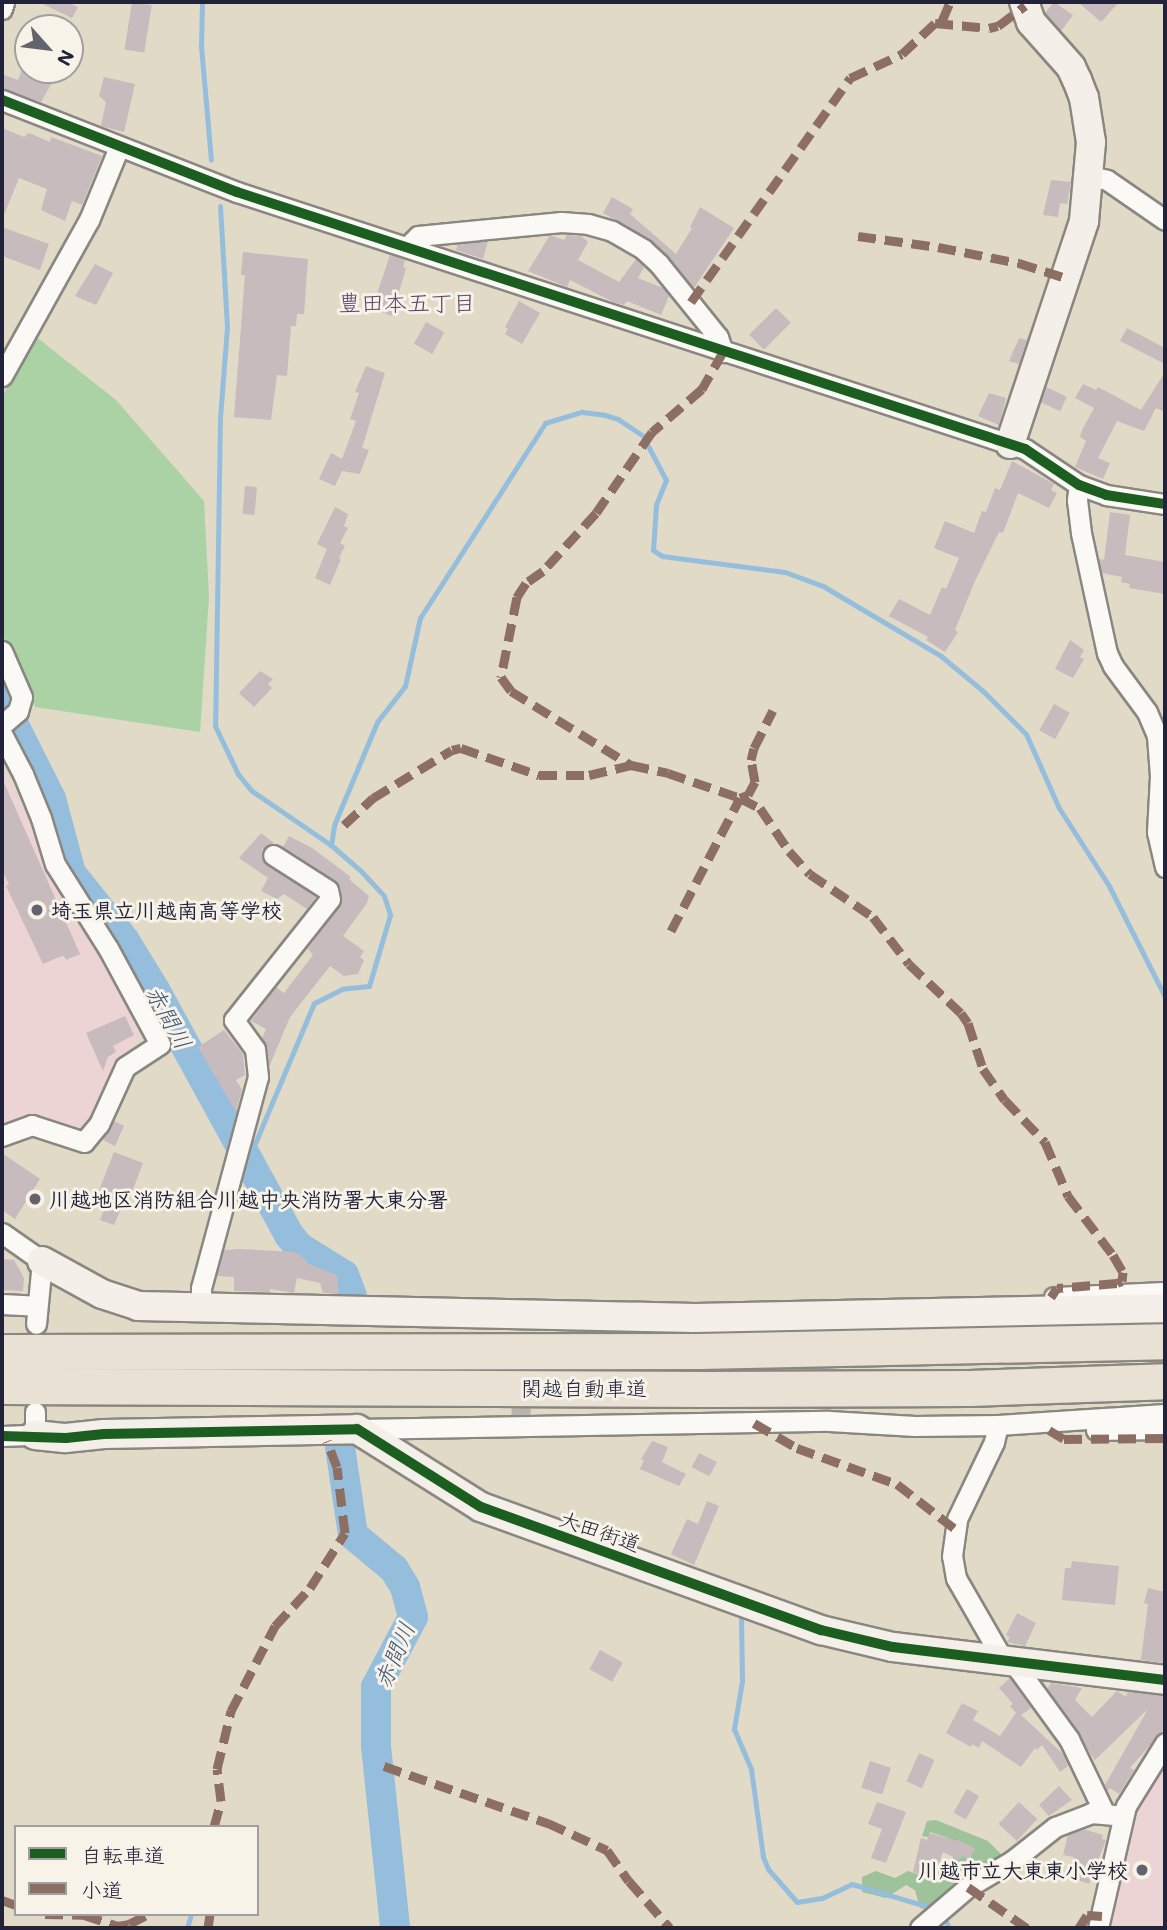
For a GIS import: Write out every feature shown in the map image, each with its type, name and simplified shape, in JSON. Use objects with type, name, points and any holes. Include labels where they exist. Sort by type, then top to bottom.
[{"type":"highway","name":"関越自動車道","points":[[2,1352],[699,1351],[1165,1341]]},
{"type":"highway","name":"関越自動車道","points":[[2,1386],[708,1390],[969,1388],[1165,1381]]},
{"type":"street","points":[[2,9],[4,2]]},
{"type":"street","points":[[1010,444],[1080,233],[1090,176],[1091,142],[1084,98],[1071,67],[1031,22],[1024,2]]},
{"type":"street","points":[[2,100],[237,192],[1025,449],[1079,485],[1124,500],[1165,504]]},
{"type":"street","points":[[2,376],[89,220],[119,147]]},
{"type":"street","points":[[1090,176],[1107,180],[1165,220]]},
{"type":"street","points":[[408,246],[418,236],[561,222],[588,224],[612,231],[643,249],[659,264],[718,337],[723,352]]},
{"type":"street","points":[[1079,485],[1077,500],[1081,533],[1107,653],[1113,666],[1147,712],[1157,736],[1160,776],[1157,832],[1165,867]]},
{"type":"street","points":[[2,651],[22,697],[18,711],[2,725]]},
{"type":"street","points":[[2,734],[41,818],[55,864],[108,948],[160,1044],[125,1067],[99,1124],[84,1142],[32,1125],[2,1136]]},
{"type":"street","points":[[201,1306],[201,1288],[258,1077],[255,1049],[234,1020],[330,899],[328,890],[273,855]]},
{"type":"street","points":[[2,1233],[42,1261],[122,1302],[138,1306],[201,1306],[523,1322],[1165,1308]]},
{"type":"street","points":[[2,1304],[36,1315],[42,1261]]},
{"type":"street","points":[[993,1312],[1016,1300],[1165,1292]]},
{"type":"street","points":[[2,1436],[35,1424],[66,1438],[104,1434],[357,1429],[521,1420],[829,1421],[915,1426],[1002,1425],[1165,1414]]},
{"type":"street","points":[[1002,1425],[1049,1430],[1165,1429]]},
{"type":"street","points":[[1002,1425],[957,1519],[952,1556],[956,1578],[998,1651],[1018,1669],[1069,1740],[1114,1814]]},
{"type":"street","name":"大田街道","points":[[357,1429],[481,1507],[550,1534],[855,1640],[1165,1680]]},
{"type":"street","points":[[1098,1928],[1114,1814],[1165,1743]]},
{"type":"street","points":[[920,1928],[968,1887],[1012,1861],[1055,1826],[1078,1817],[1114,1814]]},
{"type":"shaded area","name":"埼玉県立川越南高等学校","points":[[2,769],[15,791],[50,872],[142,1030],[135,1046],[116,1059],[89,1120],[75,1128],[34,1117],[2,1128]]},
{"type":"shaded area","name":"川越市立大東東小学校","points":[[1165,1756],[1165,1928],[1103,1928],[1134,1811]]},
{"type":"green space","points":[[35,336],[116,400],[204,501],[209,597],[200,732],[35,707],[12,648],[2,636],[2,397]]},
{"type":"green space","points":[[936,1820],[988,1841],[1003,1856],[998,1863],[941,1896],[928,1910],[920,1908],[915,1890],[906,1885],[886,1898],[862,1892],[862,1877],[876,1871],[895,1878],[908,1871],[935,1880],[939,1871],[947,1868],[955,1854],[949,1838],[930,1832],[928,1837],[922,1836],[927,1821]]},
{"type":"building","points":[[39,2],[67,2],[78,7],[74,14],[64,14]]},
{"type":"building","points":[[132,2],[152,5],[144,53],[124,49]]},
{"type":"building","points":[[1054,2],[1073,15],[1061,31],[1045,13]]},
{"type":"building","points":[[1078,2],[1119,2],[1101,22]]},
{"type":"building","points":[[2,74],[14,78],[14,84],[51,84],[41,102],[2,88]]},
{"type":"building","points":[[104,77],[135,84],[124,132],[101,126],[106,102],[99,96]]},
{"type":"building","points":[[2,128],[24,137],[29,133],[50,142],[51,137],[102,156],[82,205],[72,201],[65,221],[41,210],[47,189],[19,178],[2,220]]},
{"type":"building","points":[[1051,180],[1071,182],[1067,204],[1060,203],[1058,217],[1043,215]]},
{"type":"building","points":[[612,197],[633,209],[630,214],[676,254],[692,228],[690,227],[700,207],[734,228],[694,288],[651,240],[603,213]]},
{"type":"building","points":[[2,227],[49,244],[40,270],[2,256]]},
{"type":"building","points":[[550,235],[564,240],[567,235],[581,236],[588,242],[578,260],[619,282],[636,259],[644,267],[638,278],[663,288],[669,296],[661,315],[627,301],[624,305],[613,302],[570,280],[567,287],[528,271]]},
{"type":"building","points":[[488,241],[483,259],[456,250],[458,244]]},
{"type":"building","points":[[243,252],[308,259],[304,314],[297,314],[296,326],[291,326],[287,376],[277,375],[271,420],[234,417],[245,275],[241,275]]},
{"type":"building","points":[[390,255],[405,260],[403,267],[406,268],[392,316],[376,310],[379,301],[375,300]]},
{"type":"building","points":[[95,264],[113,273],[96,305],[75,296]]},
{"type":"building","points":[[519,301],[540,313],[522,344],[505,334],[508,329],[505,327]]},
{"type":"building","points":[[776,308],[791,323],[764,350],[749,335]]},
{"type":"building","points":[[426,322],[444,332],[432,354],[414,344]]},
{"type":"building","points":[[1127,328],[1165,348],[1165,364],[1120,341]]},
{"type":"building","points":[[1019,338],[1027,340],[1019,364],[1009,361]]},
{"type":"building","points":[[366,366],[385,373],[362,448],[369,450],[360,474],[342,471],[335,486],[319,479],[331,453],[342,459],[356,421],[350,419],[359,393],[355,392]]},
{"type":"building","points":[[1165,372],[1165,412],[1156,408],[1144,431],[1117,421],[1098,458],[1110,463],[1103,479],[1075,467],[1086,441],[1080,437],[1082,430],[1094,408],[1075,398],[1083,384],[1096,390],[1098,387],[1141,410]]},
{"type":"building","points":[[1046,387],[1067,397],[1060,411],[1039,402]]},
{"type":"building","points":[[989,393],[1006,398],[999,425],[978,416]]},
{"type":"building","points":[[1012,461],[1054,484],[1051,490],[1057,493],[1049,508],[1018,493],[1003,533],[999,532],[975,581],[955,630],[958,632],[945,652],[926,640],[928,637],[889,616],[899,599],[930,615],[942,587],[946,589],[959,558],[934,548],[945,521],[974,533],[982,511],[986,512],[995,488],[1000,490]]},
{"type":"building","points":[[245,486],[257,487],[255,515],[243,514]]},
{"type":"building","points":[[335,507],[348,514],[344,526],[348,528],[340,543],[345,546],[330,585],[315,578],[327,549],[317,544]]},
{"type":"building","points":[[1110,512],[1130,515],[1125,555],[1165,562],[1165,594],[1129,588],[1130,584],[1121,582],[1122,577],[1102,573],[1099,559],[1104,560]]},
{"type":"building","points":[[1070,640],[1084,650],[1080,657],[1084,659],[1073,678],[1055,669]]},
{"type":"building","points":[[260,671],[273,679],[268,684],[272,688],[254,707],[239,693]]},
{"type":"building","points":[[1054,704],[1070,713],[1055,739],[1039,730]]},
{"type":"building","points":[[2,778],[80,954],[66,960],[64,956],[43,964],[6,886],[9,884],[2,870]]},
{"type":"building","points":[[261,833],[274,843],[262,849],[263,861],[316,897],[307,909],[284,894],[277,899],[261,891],[268,878],[239,858]]},
{"type":"building","points":[[289,836],[312,848],[351,877],[349,879],[369,896],[367,903],[343,936],[364,951],[360,957],[364,960],[358,974],[344,976],[330,966],[290,1017],[269,1067],[267,1047],[262,1038],[266,1029],[251,1021],[276,987],[284,993],[313,955],[308,949],[342,901],[340,887],[335,880],[283,847]]},
{"type":"building","points":[[125,1016],[134,1035],[113,1046],[116,1052],[108,1057],[103,1071],[86,1033]]},
{"type":"building","points":[[224,1030],[243,1054],[245,1075],[236,1080],[242,1090],[236,1112],[198,1047]]},
{"type":"building","points":[[114,1121],[124,1126],[115,1146],[103,1140]]},
{"type":"building","points":[[114,1152],[143,1163],[127,1205],[121,1209],[114,1225],[100,1220],[109,1197],[98,1193]]},
{"type":"building","points":[[2,1153],[40,1179],[15,1219],[2,1210]]},
{"type":"building","points":[[224,1250],[295,1252],[307,1261],[306,1263],[337,1275],[339,1294],[323,1293],[320,1283],[297,1278],[294,1293],[270,1289],[270,1292],[234,1291],[234,1277],[217,1276]]},
{"type":"building","points":[[2,1259],[14,1260],[24,1278],[23,1291],[2,1290]]},
{"type":"building","points":[[652,1441],[668,1447],[662,1462],[686,1474],[679,1486],[640,1469],[644,1460],[641,1459]]},
{"type":"building","points":[[699,1453],[717,1462],[710,1476],[692,1467]]},
{"type":"building","points":[[707,1501],[719,1506],[694,1565],[671,1554],[687,1519],[698,1524]]},
{"type":"building","points":[[1072,1561],[1119,1566],[1115,1605],[1062,1600],[1065,1568],[1071,1568]]},
{"type":"building","points":[[1148,1588],[1165,1592],[1165,1663],[1141,1660],[1148,1604],[1144,1603]]},
{"type":"building","points":[[1017,1613],[1036,1623],[1025,1646],[1007,1642],[1010,1637],[1006,1635]]},
{"type":"building","points":[[600,1650],[623,1663],[612,1682],[589,1669]]},
{"type":"building","points":[[1010,1678],[1031,1708],[1021,1715],[1063,1754],[1068,1766],[1060,1772],[1042,1745],[1037,1750],[1035,1748],[1021,1767],[982,1741],[979,1748],[972,1744],[971,1747],[946,1733],[962,1703],[978,1711],[973,1720],[1000,1736],[1016,1713],[1010,1706],[1013,1704],[999,1688]]},
{"type":"building","points":[[1051,1683],[1082,1688],[1075,1700],[1092,1717],[1117,1691],[1126,1697],[1128,1692],[1165,1696],[1165,1728],[1130,1768],[1134,1770],[1119,1794],[1110,1788],[1108,1791],[1105,1785],[1148,1709],[1095,1760],[1047,1689]]},
{"type":"building","points":[[919,1753],[935,1760],[922,1788],[906,1781]]},
{"type":"building","points":[[870,1761],[891,1768],[882,1794],[861,1788]]},
{"type":"building","points":[[1059,1786],[1072,1800],[1049,1816],[1039,1805]]},
{"type":"building","points":[[967,1789],[979,1796],[966,1819],[953,1812]]},
{"type":"building","points":[[877,1802],[906,1812],[886,1863],[871,1858],[882,1829],[868,1824]]},
{"type":"building","points":[[1019,1802],[1037,1819],[1017,1841],[999,1824]]},
{"type":"building","points":[[1083,1829],[1103,1835],[1102,1839],[1106,1840],[1089,1884],[1067,1876],[1074,1857],[1063,1855],[1068,1835]]},
{"type":"building","points":[[929,1833],[975,1848],[969,1860],[962,1856],[959,1860],[943,1852],[934,1879],[913,1872],[921,1838],[927,1840]]},
{"type":"waterway","points":[[202,2],[201,46],[211,160]]},
{"type":"waterway","points":[[220,206],[227,327],[220,417],[215,726],[238,774],[252,791],[331,845],[360,870],[384,896],[390,915],[369,986],[342,989],[314,1003],[249,1158]]},
{"type":"waterway","points":[[331,845],[334,825],[377,722],[405,686],[420,618],[545,423],[582,412],[605,415],[618,419],[643,436]]},
{"type":"waterway","points":[[647,444],[666,480],[656,505],[653,550],[662,556],[785,572],[823,586],[941,656],[984,692],[1026,734],[1059,808],[1109,886],[1165,997]]},
{"type":"waterway","name":"赤間川","points":[[2,692],[9,715]]},
{"type":"waterway","name":"赤間川","points":[[11,719],[51,799],[71,873],[125,941],[155,990],[289,1235],[299,1247],[344,1275],[352,1296]]},
{"type":"waterway","name":"赤間川","points":[[340,1447],[353,1535],[394,1569],[405,1587],[413,1617],[376,1687],[376,1746],[395,1928]]},
{"type":"waterway","points":[[741,1617],[742,1681],[734,1729],[751,1769],[763,1857],[768,1869],[797,1902],[822,1898],[852,1884],[929,1907]]},
{"type":"waterway","points":[[187,1928],[190,1916]]},
{"type":"waterway","points":[[945,1920],[949,1928]]},
{"type":"tunnel","points":[[521,1415],[523,1330]]},
{"type":"marked path","points":[[942,21],[950,2]]},
{"type":"marked path","points":[[691,302],[850,78],[902,54],[935,23],[989,28],[998,26],[1025,6]]},
{"type":"marked path","points":[[858,236],[938,247],[1019,263],[1066,278]]},
{"type":"marked path","points":[[723,352],[702,389],[652,432],[596,513],[543,571],[526,583],[517,597],[501,677],[511,691],[631,765],[668,773],[740,798],[760,808],[789,851],[810,874],[873,917],[909,964],[961,1013],[968,1023],[983,1069],[1005,1100],[1045,1142],[1068,1196],[1123,1272],[1122,1281],[1117,1283],[1057,1288],[1051,1297]]},
{"type":"marked path","points":[[671,931],[740,798],[748,795],[755,782],[751,760],[773,710]]},
{"type":"marked path","points":[[344,825],[373,798],[452,750],[461,748],[539,775],[589,775],[631,765]]},
{"type":"marked path","points":[[754,1423],[797,1448],[897,1484],[954,1528]]},
{"type":"marked path","points":[[1049,1430],[1064,1439],[1165,1438]]},
{"type":"marked path","points":[[215,1825],[221,1801],[217,1769],[231,1711],[275,1626],[310,1588],[345,1533],[337,1467],[327,1441]]},
{"type":"marked path","points":[[384,1766],[548,1823],[607,1850],[629,1881],[670,1928]]},
{"type":"marked path","points":[[968,1887],[1027,1928]]},
{"type":"marked path","points":[[2,1900],[14,1904]]},
{"type":"marked path","points":[[1079,1928],[1087,1915],[1102,1916]]},
{"type":"marked path","points":[[87,1916],[117,1926],[129,1924],[145,1916]]},
{"type":"marked path","points":[[208,1928],[210,1916]]},
{"type":"cycle path","points":[[2,100],[237,192],[1025,449],[1079,485],[1106,495],[1165,504]]},
{"type":"cycle path","points":[[2,1436],[66,1438],[104,1434],[357,1429],[481,1507],[821,1630],[893,1647],[1165,1680]]},
{"type":"place","name":"埼玉県立川越南高等学校","points":[[37,910]]},
{"type":"place","name":"川越地区消防組合川越中央消防署大東分署","points":[[35,1199]]},
{"type":"place","name":"川越市立大東東小学校","points":[[1142,1870]]},
{"type":"district","name":"豊田本五丁目","points":[[407,302]]}]
